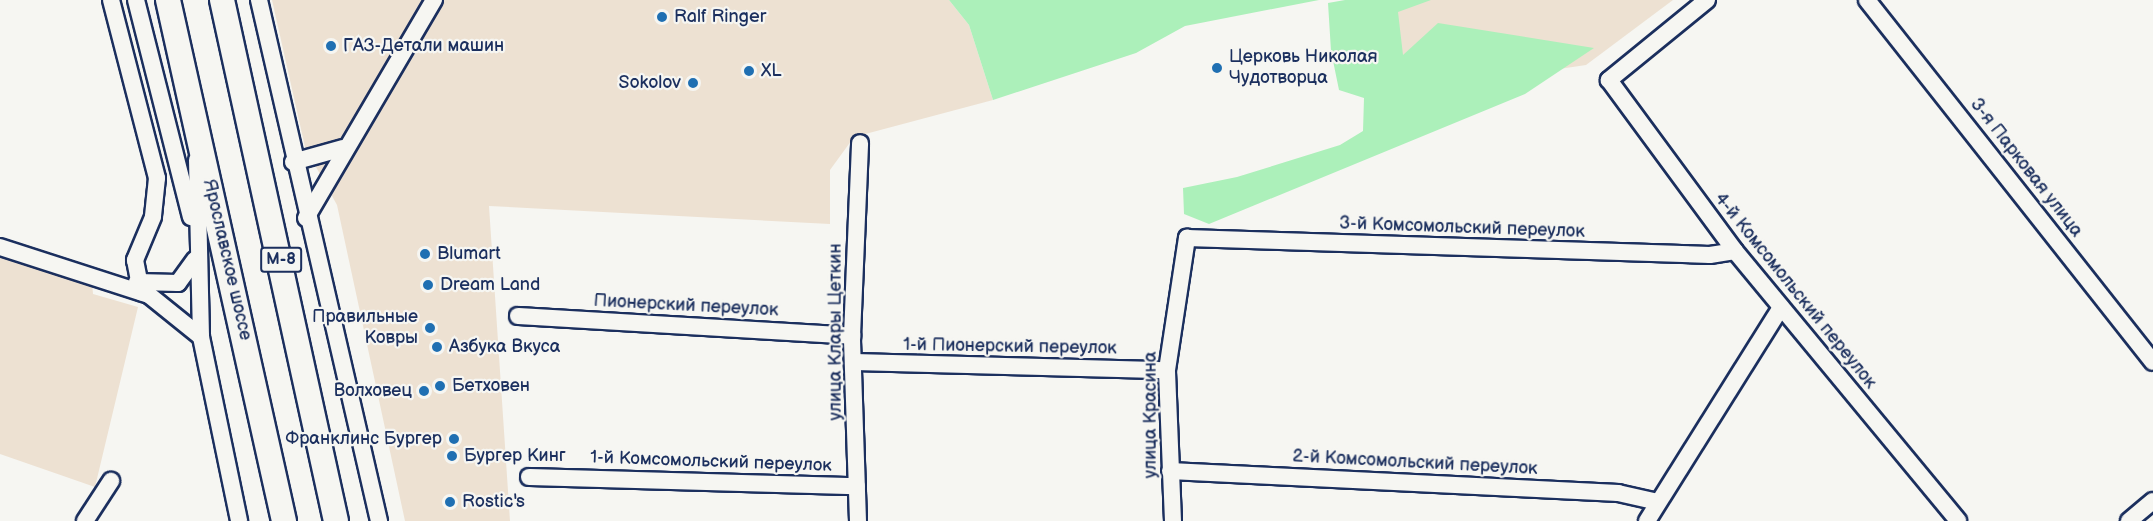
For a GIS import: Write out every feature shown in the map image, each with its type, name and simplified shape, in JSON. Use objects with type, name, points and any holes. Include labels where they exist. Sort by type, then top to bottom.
[{"type":"highway","name":"Ярославское шоссе","points":[[168,0],[284,521]]},
{"type":"highway","name":"М-8","points":[[222,0],[336,521]]},
{"type":"street","points":[[111,0],[158,178],[153,218],[135,260],[139,287],[176,312],[201,337]]},
{"type":"street","points":[[136,0],[196,236]]},
{"type":"street","points":[[254,0],[273,71]]},
{"type":"street","points":[[259,0],[293,162],[379,521]]},
{"type":"street","points":[[306,218],[343,148],[434,0]]},
{"type":"street","name":"4-й Комсомольский переулок","points":[[1707,0],[1609,80],[1735,251],[1958,521]]},
{"type":"street","name":"3-я Парковая улица","points":[[1867,0],[2153,362]]},
{"type":"street","points":[[197,130],[195,260],[201,337],[239,521]]},
{"type":"street","name":"улица Клары Цеткин","points":[[858,521],[852,336],[860,143]]},
{"type":"street","points":[[293,162],[343,148]]},
{"type":"street","name":"3-й Комсомольский переулок","points":[[1187,238],[1710,255],[1735,251]]},
{"type":"street","name":"улица Красина","points":[[1173,521],[1167,370],[1187,238]]},
{"type":"street","points":[[0,247],[104,279],[139,287],[158,287],[178,283],[195,260]]},
{"type":"street","points":[[1647,521],[1781,307]]},
{"type":"street","name":"Пионерский переулок","points":[[518,316],[852,336]]},
{"type":"street","name":"1-й Пионерский переулок","points":[[853,362],[1167,370]]},
{"type":"street","name":"2-й Комсомольский переулок","points":[[1170,471],[1618,493],[1658,502]]},
{"type":"street","name":"1-й Комсомольский переулок","points":[[529,477],[857,486]]},
{"type":"street","points":[[85,521],[111,481]]},
{"type":"street","points":[[2129,521],[2153,501]]},
{"type":"shaded area","points":[[272,0],[949,0],[969,25],[993,100],[854,137],[830,170],[830,224],[489,206],[510,521],[405,521],[337,205],[305,147]]},
{"type":"shaded area","points":[[1354,0],[1673,0],[1586,65],[1364,98]]},
{"type":"shaded area","points":[[0,253],[92,282],[93,294],[138,307],[95,487],[0,454]]},
{"type":"green space","points":[[949,0],[1319,0],[1185,26],[1136,53],[993,100],[969,25]]},
{"type":"green space","points":[[1345,0],[1431,0],[1398,12],[1403,55],[1438,23],[1594,48],[1525,94],[1209,224],[1184,214],[1183,188],[1237,177],[1340,145],[1363,131],[1364,98],[1339,90],[1331,51],[1328,3]]},
{"type":"place","name":"Ralf Ringer","points":[[662,17]]},
{"type":"place","name":"ГАЗ-Детали машин","points":[[331,46]]},
{"type":"place","name":"Церковь Николая Чудотворца","points":[[1217,68]]},
{"type":"place","name":"XL","points":[[749,71]]},
{"type":"place","name":"Sokolov","points":[[693,83]]},
{"type":"place","name":"Blumart","points":[[425,254]]},
{"type":"place","name":"Dream Land","points":[[428,285]]},
{"type":"place","name":"Правильные Ковры","points":[[430,328]]},
{"type":"place","name":"Азбука Вкуса","points":[[437,347]]},
{"type":"place","name":"Бетховен","points":[[440,386]]},
{"type":"place","name":"Волховец","points":[[424,391]]},
{"type":"place","name":"Франклинс Бургер","points":[[454,439]]},
{"type":"place","name":"Бургер Кинг","points":[[452,456]]},
{"type":"place","name":"Rostic's","points":[[450,502]]}]
